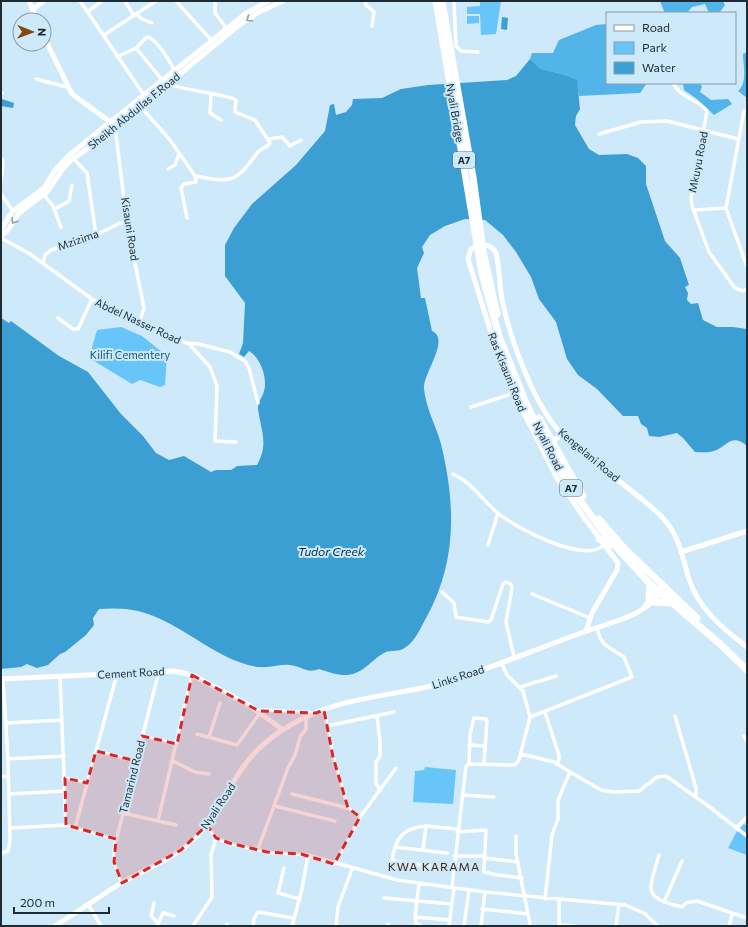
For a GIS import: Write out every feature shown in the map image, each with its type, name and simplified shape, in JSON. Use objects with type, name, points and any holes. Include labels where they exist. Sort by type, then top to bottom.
[{"type":"highway","name":"A7","points":[[436,1],[450,67]]},
{"type":"highway","name":"A7","points":[[442,1],[450,67]]},
{"type":"highway","name":"Nyali Bridge","points":[[450,67],[472,171],[481,252]]},
{"type":"highway","name":"Nyali Road","points":[[481,252],[505,341],[526,393],[576,486],[604,526],[672,603],[720,643],[747,670]]},
{"type":"highway","name":"Nyali Road","points":[[481,252],[490,304],[503,346],[560,476],[615,547],[650,584],[661,590],[747,664]]},
{"type":"highway","points":[[599,539],[615,547]]},
{"type":"highway","points":[[650,584],[652,601],[672,603]]},
{"type":"main road","points":[[29,1],[34,12]]},
{"type":"main road","points":[[33,9],[44,1]]},
{"type":"main road","name":"Sheikh Abdullas F.Road","points":[[1,237],[8,230],[18,213],[44,195],[62,170],[73,158],[112,126],[144,95],[250,10],[268,1]]},
{"type":"main road","name":"Sheikh Abdullas F.Road","points":[[1,229],[13,211],[22,203],[42,191],[61,162],[169,84],[238,26],[260,12],[283,1]]},
{"type":"main road","points":[[51,52],[67,87],[80,100],[104,117],[112,126]]},
{"type":"main road","name":"Kengelani Road","points":[[468,259],[471,249],[484,244],[491,246],[495,251],[503,304],[514,342],[537,398],[548,416],[562,434],[661,516],[675,534],[689,580],[700,604],[747,647]]},
{"type":"main road","name":"Ras Kisauni Road","points":[[468,259],[497,352],[514,393],[560,476],[599,539],[618,561],[618,567],[590,620]]},
{"type":"main road","points":[[552,442],[562,434]]},
{"type":"main road","points":[[681,552],[747,531]]},
{"type":"main road","name":"Links Road","points":[[273,737],[282,729],[324,710],[438,684],[631,616],[644,608],[661,590]]},
{"type":"main road","points":[[590,620],[592,629]]},
{"type":"main road","name":"Cement Road","points":[[2,679],[169,670],[192,676],[260,712],[282,729]]},
{"type":"main road","points":[[271,722],[273,737]]},
{"type":"main road","name":"Nyali Road","points":[[55,926],[122,883],[163,862],[181,850],[207,825],[246,763],[273,737]]},
{"type":"street","points":[[80,1],[144,95]]},
{"type":"street","points":[[87,12],[102,1]]},
{"type":"street","points":[[125,1],[135,15],[152,23]]},
{"type":"street","points":[[104,35],[156,1]]},
{"type":"street","points":[[176,1],[212,41]]},
{"type":"street","points":[[215,1],[215,13],[227,29]]},
{"type":"street","points":[[365,1],[366,5],[374,12],[372,26]]},
{"type":"street","points":[[454,1],[456,46],[461,51],[478,52]]},
{"type":"street","points":[[118,57],[136,48],[149,36],[175,71]]},
{"type":"street","points":[[136,48],[163,81]]},
{"type":"street","points":[[36,79],[67,87]]},
{"type":"street","points":[[169,84],[176,88],[234,98],[235,112],[255,120],[268,139],[269,145],[260,150],[237,177],[225,181],[195,176]]},
{"type":"street","name":"Mkuyu Road","points":[[674,84],[678,92],[702,105],[707,111],[691,199],[709,252],[735,288],[742,291],[747,289]]},
{"type":"street","points":[[211,95],[210,113],[220,120]]},
{"type":"street","points":[[140,106],[170,140],[195,176],[196,182],[184,184],[181,188],[187,218]]},
{"type":"street","points":[[744,111],[726,208],[747,267]]},
{"type":"street","points":[[599,134],[642,122],[667,121],[738,139]]},
{"type":"street","name":"Kisauni Road","points":[[112,126],[118,136],[126,216],[144,308],[140,321]]},
{"type":"street","points":[[268,139],[282,137],[289,146],[301,140]]},
{"type":"street","points":[[168,169],[175,165],[179,154]]},
{"type":"street","points":[[73,158],[87,173],[96,235]]},
{"type":"street","points":[[1,182],[2,160]]},
{"type":"street","points":[[55,209],[70,200],[72,184]]},
{"type":"street","points":[[1,194],[13,211]]},
{"type":"street","points":[[44,195],[55,209],[61,227]]},
{"type":"street","points":[[694,210],[726,208]]},
{"type":"street","points":[[120,223],[126,216]]},
{"type":"street","points":[[120,223],[128,223]]},
{"type":"street","name":"Mzizima","points":[[43,263],[45,255],[51,250],[96,235],[120,223]]},
{"type":"street","name":"Abdel Nasser Road","points":[[1,237],[43,263],[92,299],[190,345],[196,344],[230,352],[247,363],[258,403]]},
{"type":"street","points":[[58,318],[73,328],[78,329],[92,299]]},
{"type":"street","points":[[190,345],[210,367],[216,381],[218,397],[215,441],[236,442]]},
{"type":"street","points":[[471,407],[514,393]]},
{"type":"street","points":[[453,474],[468,483],[498,513],[508,520],[562,546],[593,551],[604,545]]},
{"type":"street","points":[[488,545],[498,513]]},
{"type":"street","points":[[442,592],[454,603],[456,617],[488,622],[491,620],[503,584],[506,582],[511,584],[512,588],[506,622],[514,657]]},
{"type":"street","points":[[532,594],[590,620]]},
{"type":"street","points":[[530,717],[632,677],[624,658],[604,645],[592,629]]},
{"type":"street","points":[[469,764],[513,766],[517,763],[521,754],[530,717],[523,691],[507,675],[502,662]]},
{"type":"street","name":"Tamarind Road","points":[[122,883],[114,862],[116,839],[159,671]]},
{"type":"street","points":[[75,828],[117,674]]},
{"type":"street","points":[[60,676],[66,791],[66,825]]},
{"type":"street","points":[[158,821],[192,676]]},
{"type":"street","points":[[520,687],[556,676]]},
{"type":"street","points":[[1,853],[8,851],[10,848],[8,759],[2,679]]},
{"type":"street","points":[[209,737],[220,703]]},
{"type":"street","points":[[197,734],[238,745],[260,712],[268,709],[316,713]]},
{"type":"street","points":[[324,710],[333,757],[348,808]]},
{"type":"street","points":[[327,726],[394,712]]},
{"type":"street","points":[[545,712],[559,755],[559,760],[556,764]]},
{"type":"street","points":[[377,716],[380,756],[376,762],[376,783],[380,791]]},
{"type":"street","points":[[675,716],[696,788],[696,797]]},
{"type":"street","points":[[258,849],[288,768],[295,755],[300,736],[306,729],[306,717]]},
{"type":"street","points":[[1,718],[6,721],[62,720]]},
{"type":"street","points":[[449,926],[457,830],[466,766],[469,764],[469,745],[473,718],[485,718],[487,721],[484,764]]},
{"type":"street","points":[[142,736],[177,744]]},
{"type":"street","points":[[744,736],[747,742]]},
{"type":"street","points":[[469,745],[485,746]]},
{"type":"street","points":[[96,751],[136,761]]},
{"type":"street","points":[[521,754],[556,764],[601,790],[615,792],[638,791],[657,778],[666,776],[747,836]]},
{"type":"street","points":[[8,759],[64,756]]},
{"type":"street","points":[[172,761],[195,772],[210,774]]},
{"type":"street","points":[[334,864],[360,817],[396,768]]},
{"type":"street","points":[[544,898],[552,835],[558,819],[558,800],[570,772]]},
{"type":"street","points":[[1,776],[8,776]]},
{"type":"street","points":[[65,778],[87,783]]},
{"type":"street","points":[[9,794],[66,791]]},
{"type":"street","points":[[292,794],[348,808],[360,817]]},
{"type":"street","points":[[462,795],[494,797]]},
{"type":"street","points":[[275,806],[335,821]]},
{"type":"street","points":[[123,813],[176,825]]},
{"type":"street","points":[[736,828],[747,817]]},
{"type":"street","points":[[10,828],[66,825],[116,839]]},
{"type":"street","points":[[207,825],[216,838],[258,849],[308,855],[334,864],[419,884],[559,900],[619,904],[634,908],[644,913],[658,926]]},
{"type":"street","points":[[423,850],[426,826]]},
{"type":"street","points":[[430,866],[392,862],[397,840],[404,834],[417,827],[426,826],[457,830],[486,830],[484,857],[485,872],[522,878]]},
{"type":"street","points":[[516,836],[518,862],[526,896],[530,924]]},
{"type":"street","points":[[194,926],[212,897],[210,855],[216,838]]},
{"type":"street","points":[[395,847],[446,853]]},
{"type":"street","points":[[292,926],[293,918],[300,899],[308,855]]},
{"type":"street","points":[[659,855],[650,884],[650,890],[655,897],[664,902],[682,907],[686,903],[697,901],[747,918]]},
{"type":"street","points":[[454,856],[484,857],[518,862]]},
{"type":"street","points":[[664,902],[682,861]]},
{"type":"street","points":[[284,868],[278,893],[300,899]]},
{"type":"street","points":[[336,926],[338,907],[352,868]]},
{"type":"street","points":[[419,884],[415,917],[416,923],[421,926]]},
{"type":"street","points":[[464,926],[469,890]]},
{"type":"street","points":[[481,926],[485,892]]},
{"type":"street","points":[[384,898],[452,904]]},
{"type":"street","points":[[559,900],[559,925],[574,926]]},
{"type":"street","points":[[154,903],[151,916],[158,925],[163,914],[174,916]]},
{"type":"street","points":[[88,904],[101,926]]},
{"type":"street","points":[[616,926],[619,904]]},
{"type":"street","points":[[482,909],[528,914]]},
{"type":"street","points":[[253,926],[254,919],[258,912],[293,918]]},
{"type":"street","points":[[729,926],[732,914]]},
{"type":"street","points":[[415,917],[450,920]]},
{"type":"highlighted area","points":[[192,675],[259,711],[316,713],[324,710],[333,757],[348,808],[360,817],[334,864],[301,854],[267,852],[229,843],[216,838],[207,825],[181,850],[122,883],[114,862],[116,839],[66,825],[65,778],[87,783],[96,751],[136,761],[142,736],[177,744]]},
{"type":"green space","points":[[480,1],[501,1],[496,34],[481,35],[480,14],[467,14],[467,7],[480,6]]},
{"type":"green space","points":[[467,16],[479,16],[479,23],[467,24]]},
{"type":"green space","name":"Kilifi Cementery","points":[[121,327],[142,336],[167,356],[165,385],[160,387],[140,380],[132,384],[89,358],[97,330]]},
{"type":"green space","points":[[425,767],[456,770],[453,804],[413,802],[415,771],[424,770]]},
{"type":"green space","points":[[744,824],[747,826],[747,855],[728,848],[736,833]]},
{"type":"shaded area","points":[[660,1],[723,1],[725,5],[720,12],[709,12],[705,4],[692,7],[688,12],[664,11]]},
{"type":"shaded area","points":[[606,24],[606,84],[646,84],[640,93],[579,96],[576,80],[562,74],[541,69],[530,59],[532,53],[553,53],[559,40],[596,25]]},
{"type":"shaded area","points":[[747,52],[747,98],[738,91],[741,88],[744,79],[743,54]]},
{"type":"shaded area","points":[[683,84],[700,84],[702,87],[700,92],[711,100],[728,99],[732,104],[714,115],[697,99],[684,90]]},
{"type":"water","points":[[502,17],[508,18],[507,30],[501,29]]},
{"type":"water","name":"Tudor Creek","points":[[530,59],[541,69],[562,74],[577,80],[580,109],[576,116],[575,125],[589,149],[599,155],[627,154],[638,158],[646,166],[646,184],[665,241],[680,258],[689,285],[685,287],[688,293],[687,300],[691,304],[698,303],[703,320],[717,327],[747,329],[747,446],[737,440],[729,442],[714,451],[695,452],[677,433],[659,437],[649,436],[647,428],[641,424],[638,416],[623,416],[597,389],[578,375],[567,359],[556,322],[539,299],[531,277],[516,252],[503,235],[485,220],[465,219],[445,226],[430,235],[422,247],[424,253],[417,268],[421,298],[425,298],[432,331],[437,335],[438,341],[437,349],[427,375],[424,389],[427,403],[441,444],[446,467],[451,512],[451,534],[443,577],[435,599],[415,638],[409,644],[401,650],[384,653],[361,670],[349,675],[332,673],[319,669],[311,671],[290,665],[257,667],[244,664],[226,656],[152,615],[129,609],[99,609],[93,618],[94,625],[86,635],[48,665],[37,668],[27,664],[21,667],[1,669],[1,318],[9,323],[11,321],[59,356],[88,372],[121,414],[143,436],[156,453],[169,460],[184,456],[211,472],[216,470],[231,470],[237,466],[257,465],[263,450],[263,437],[258,406],[264,391],[265,380],[260,363],[253,354],[249,351],[244,357],[239,354],[243,343],[245,303],[225,276],[225,245],[234,228],[252,204],[296,165],[325,131],[330,105],[334,104],[336,115],[346,112],[352,105],[353,99],[382,98],[401,89],[428,85],[507,80],[516,76]]},
{"type":"water","points":[[2,99],[14,103],[13,108],[1,106]]},
{"type":"district","name":"KWA KARAMA","points":[[434,867]]}]
